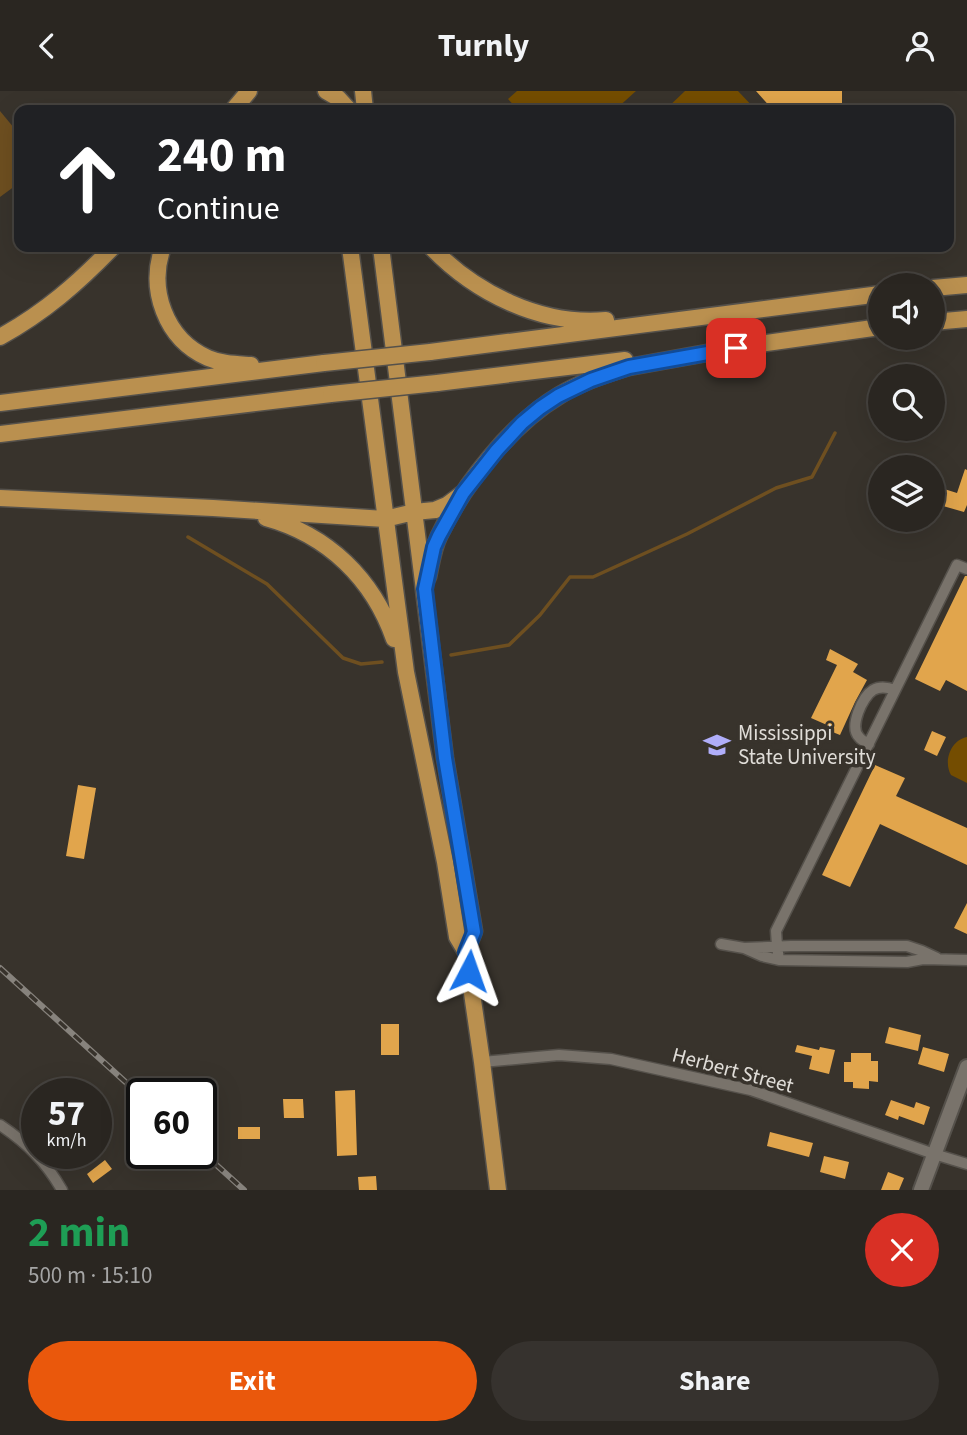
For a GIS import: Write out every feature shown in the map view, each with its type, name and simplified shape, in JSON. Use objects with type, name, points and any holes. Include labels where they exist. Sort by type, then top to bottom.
[{"type":"main road","points":[[241,101],[262,91]]},
{"type":"main road","points":[[330,96],[338,98],[344,105]]},
{"type":"main road","points":[[0,337],[56,301],[108,252]]},
{"type":"main road","points":[[161,252],[157,272],[160,303],[174,331],[185,342],[195,351],[220,362],[289,368]]},
{"type":"main road","points":[[340,252],[356,300]]},
{"type":"main road","points":[[351,252],[406,672],[457,937],[466,952],[498,1190]]},
{"type":"main road","points":[[382,252],[445,758],[474,932],[466,952]]},
{"type":"main road","points":[[436,252],[457,272],[488,292],[520,307],[557,317],[597,321],[654,316],[692,317]]},
{"type":"main road","points":[[945,287],[967,285]]},
{"type":"main road","points":[[0,403],[430,352],[868,295]]},
{"type":"main road","points":[[945,321],[967,319]]},
{"type":"main road","points":[[0,434],[868,329]]},
{"type":"main road","points":[[425,589],[434,547],[463,493],[497,450],[540,408],[573,387],[629,367],[762,343]]},
{"type":"main road","points":[[0,498],[385,519],[435,510],[463,493]]},
{"type":"main road","points":[[240,511],[282,522],[306,534],[327,546],[351,567],[369,589],[388,622],[406,672]]},
{"type":"street","points":[[779,960],[776,931],[957,565],[967,569]]},
{"type":"street","points":[[869,744],[858,737],[854,722],[868,695],[875,689],[895,689]]},
{"type":"street","points":[[720,944],[744,948],[907,946],[941,960]]},
{"type":"street","points":[[744,948],[779,960],[967,960]]},
{"type":"street","name":"Herbert Street","points":[[482,1062],[559,1055],[611,1059],[751,1090],[967,1164]]},
{"type":"street","points":[[921,1190],[967,1067]]},
{"type":"street","points":[[0,1125],[17,1136],[50,1169],[62,1190]]},
{"type":"shaded area","points":[[517,91],[636,91],[621,105],[513,105],[508,99]]},
{"type":"shaded area","points":[[685,91],[738,91],[751,105],[670,105]]},
{"type":"shaded area","points":[[0,111],[14,128],[14,187],[0,197]]},
{"type":"shaded area","points":[[967,737],[967,783],[951,775],[948,758],[957,742]]},
{"type":"building","points":[[756,91],[842,91],[842,105],[769,105]]},
{"type":"building","points":[[965,469],[967,505],[964,512],[945,507],[945,489],[957,493]]},
{"type":"building","points":[[965,576],[967,691],[946,680],[940,691],[915,679]]},
{"type":"building","points":[[830,649],[858,664],[853,672],[867,680],[840,735],[825,729],[827,725],[811,718],[837,665],[826,660]]},
{"type":"building","points":[[932,731],[946,737],[937,756],[924,750]]},
{"type":"building","points":[[875,765],[905,778],[896,796],[967,828],[967,865],[880,824],[850,887],[822,875]]},
{"type":"building","points":[[78,785],[96,788],[84,859],[66,856]]},
{"type":"building","points":[[967,903],[967,934],[954,928]]},
{"type":"building","points":[[381,1024],[399,1024],[399,1055],[381,1055]]},
{"type":"building","points":[[889,1027],[921,1035],[918,1051],[885,1043]]},
{"type":"building","points":[[797,1045],[835,1050],[829,1074],[809,1069],[812,1056],[795,1052]]},
{"type":"building","points":[[923,1047],[949,1054],[944,1072],[918,1064]]},
{"type":"building","points":[[851,1053],[871,1053],[871,1061],[878,1061],[878,1082],[869,1081],[869,1089],[853,1088],[853,1082],[844,1082],[844,1062],[851,1062]]},
{"type":"building","points":[[355,1090],[357,1155],[337,1156],[335,1091]]},
{"type":"building","points":[[283,1099],[303,1099],[304,1118],[284,1118]]},
{"type":"building","points":[[891,1100],[914,1108],[916,1102],[930,1107],[924,1125],[899,1116],[898,1120],[885,1115]]},
{"type":"building","points":[[238,1127],[260,1127],[260,1139],[238,1139]]},
{"type":"building","points":[[770,1132],[813,1143],[809,1157],[767,1146]]},
{"type":"building","points":[[824,1156],[849,1162],[845,1179],[820,1172]]},
{"type":"building","points":[[93,1169],[112,1169],[93,1183],[87,1174]]},
{"type":"building","points":[[888,1172],[904,1178],[899,1190],[881,1190]]},
{"type":"building","points":[[376,1176],[377,1190],[359,1190],[358,1177]]},
{"type":"waterway","points":[[451,655],[509,645],[540,615],[570,577],[593,577],[687,534],[776,488],[812,477],[835,433]]},
{"type":"waterway","points":[[188,537],[267,584],[343,658],[361,664],[382,662]]},
{"type":"railway","points":[[0,968],[126,1082]]},
{"type":"railway","points":[[217,1166],[244,1190]]},
{"type":"place","name":"Mississippi State University","points":[[717,745]]},
{"type":"route","points":[[469,971],[466,952],[474,932],[445,758],[425,589],[434,547],[463,493],[497,450],[522,423],[558,396],[573,387],[629,367],[736,348]]}]
